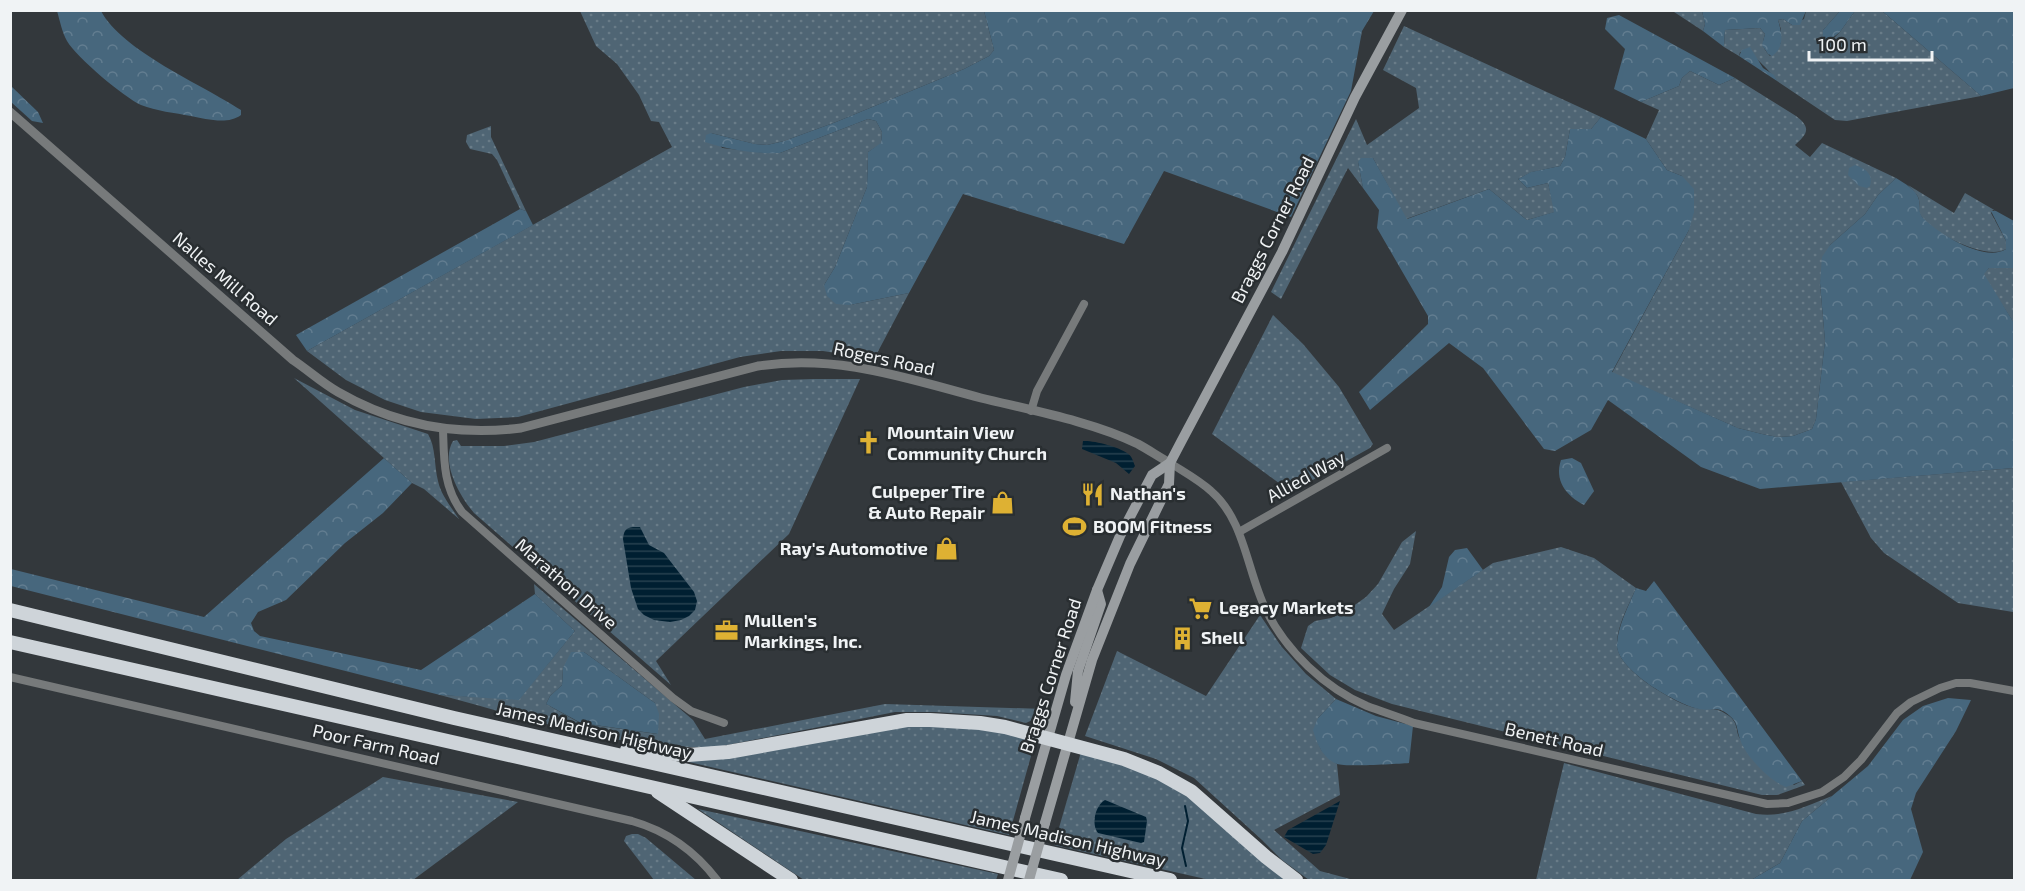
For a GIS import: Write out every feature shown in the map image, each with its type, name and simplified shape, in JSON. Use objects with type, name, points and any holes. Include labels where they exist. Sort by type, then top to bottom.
[{"type":"highway","name":"James Madison Highway","points":[[10,610],[223,663],[565,743],[1170,880]]},
{"type":"highway","points":[[10,642],[1061,880]]},
{"type":"highway","points":[[565,743],[667,754],[708,754],[750,749],[907,720],[980,723],[1048,737],[1142,765],[1191,790],[1266,857],[1296,880]]},
{"type":"highway","points":[[651,787],[790,880]]},
{"type":"main road","name":"Braggs Corner Road","points":[[1029,880],[1092,660],[1119,588],[1169,484],[1170,463],[1282,252],[1355,96],[1402,10]]},
{"type":"main road","name":"Braggs Corner Road","points":[[1008,880],[1066,675],[1097,590],[1120,536],[1152,475],[1170,463]]},
{"type":"main road","points":[[1075,717],[1078,671],[1101,604],[1097,590]]},
{"type":"street","name":"Nalles Mill Road","points":[[10,112],[293,360],[338,392],[400,420],[443,429]]},
{"type":"street","points":[[1031,411],[1037,391],[1084,304]]},
{"type":"street","name":"Rogers Road","points":[[443,429],[492,432],[521,428],[738,371],[781,363],[825,363],[869,369],[1031,411],[1120,437],[1170,463]]},
{"type":"street","name":"Marathon Drive","points":[[443,429],[447,482],[462,512],[673,698],[691,711],[724,723]]},
{"type":"street","name":"Allied Way","points":[[1239,532],[1387,448]]},
{"type":"street","name":"Benett Road","points":[[1170,463],[1212,492],[1226,509],[1239,532],[1260,599],[1297,656],[1326,683],[1365,705],[1414,723],[1767,804],[1788,803],[1822,792],[1844,777],[1861,760],[1897,713],[1911,702],[1956,683],[1970,683],[2014,691]]},
{"type":"street","name":"Poor Farm Road","points":[[10,677],[632,821],[667,834],[704,864],[717,880]]},
{"type":"shaded area","points":[[1671,10],[1702,11],[1705,24],[1703,31]]},
{"type":"shaded area","points":[[580,11],[984,11],[994,50],[989,56],[964,69],[784,141],[767,145],[755,144],[711,133],[722,148],[780,153],[868,119],[876,121],[882,132],[881,144],[868,152],[867,187],[835,267],[824,285],[850,305],[909,293],[874,359],[823,351],[781,351],[740,357],[518,417],[476,419],[421,412],[385,400],[346,380],[307,351],[672,147],[659,122],[651,121],[639,95],[617,64],[596,46]]},
{"type":"shaded area","points":[[1806,11],[1840,11],[1823,30],[1830,42],[1855,11],[1882,11],[1981,96],[1847,121],[1835,120],[1777,81],[1757,59],[1740,52],[1739,56],[1724,47],[1725,30],[1760,28],[1765,34],[1764,48],[1770,56],[1781,43],[1781,29],[1778,20],[1783,19],[1792,25],[1804,19]]},
{"type":"shaded area","points":[[1404,26],[1601,117],[1591,129],[1570,129],[1565,157],[1560,166],[1532,172],[1518,179],[1527,188],[1548,183],[1555,212],[1527,220],[1489,189],[1406,219],[1373,158],[1358,162],[1363,188],[1348,168],[1281,299],[1271,292],[1356,119],[1367,145],[1419,108],[1416,88],[1383,70]]},
{"type":"shaded area","points":[[1690,71],[1719,85],[1735,78],[1796,116],[1804,124],[1806,131],[1795,145],[1810,157],[1822,143],[1896,178],[1878,195],[1865,214],[1830,245],[1820,283],[1825,341],[1816,419],[1812,429],[1793,436],[1778,437],[1738,428],[1612,373],[1689,230],[1682,176],[1667,170],[1646,139],[1659,110],[1641,102],[1679,86],[1682,78]]},
{"type":"shaded area","points":[[491,126],[491,137],[526,211],[520,209],[492,154],[470,149],[466,142],[467,135]]},
{"type":"shaded area","points":[[1908,185],[1954,213],[1965,193],[1996,211],[1993,210],[1991,213],[2006,241],[2006,249],[1997,252],[1986,251],[1947,237],[1920,214],[1918,198]]},
{"type":"shaded area","points":[[1989,268],[2014,268],[2014,323],[1983,274]]},
{"type":"shaded area","points":[[1273,315],[1303,344],[1339,387],[1373,444],[1370,448],[1291,492],[1212,434]]},
{"type":"shaded area","points":[[294,378],[355,410],[428,434],[439,486],[459,519],[424,489],[412,483]]},
{"type":"shaded area","points":[[860,379],[789,534],[656,661],[671,685],[474,513],[458,489],[450,469],[450,449],[453,441],[457,440],[461,446],[504,446],[534,442],[744,387],[782,380]]},
{"type":"shaded area","points":[[1083,441],[1112,446],[1123,451],[1130,456],[1135,466],[1129,474],[1116,463],[1082,449]]},
{"type":"shaded area","points":[[2014,468],[2014,615],[2013,612],[1958,603],[1884,553],[1871,538],[1841,482]]},
{"type":"shaded area","points":[[640,527],[649,545],[664,553],[694,592],[697,601],[695,610],[689,616],[670,622],[654,620],[638,609],[631,588],[623,539],[625,530]]},
{"type":"shaded area","points":[[1416,531],[1410,564],[1382,614],[1394,630],[1493,563],[1561,547],[1594,558],[1636,588],[1619,630],[1617,644],[1619,654],[1625,663],[1646,682],[1671,698],[1691,707],[1718,710],[1726,714],[1735,723],[1741,740],[1752,751],[1794,785],[1802,781],[1805,785],[1777,795],[1762,795],[1392,704],[1355,690],[1330,675],[1301,648],[1308,626],[1315,621],[1345,612],[1366,597],[1378,584],[1402,542]]},
{"type":"shaded area","points":[[534,584],[693,720],[705,739],[885,704],[1044,709],[1037,718],[1026,723],[997,716],[895,712],[717,747],[682,747],[611,739],[577,732],[440,695],[519,699],[575,631],[535,594]],"holes":[[[584,652],[655,703],[657,734],[580,723],[546,704],[550,696],[562,685],[563,668]]]},
{"type":"shaded area","points":[[1260,615],[1281,646],[1306,674],[1336,699],[1318,718],[1317,734],[1321,749],[1337,764],[1340,795],[1274,830],[1320,871],[1354,880],[1309,880],[1282,860],[1194,778],[1156,759],[1085,736],[1117,651],[1206,696]]},
{"type":"shaded area","points":[[916,725],[974,727],[1030,739],[1028,745],[1031,756],[1009,835],[680,760]]},
{"type":"shaded area","points":[[1081,752],[1132,767],[1158,778],[1187,795],[1287,880],[1210,880],[1054,845]]},
{"type":"shaded area","points":[[1564,763],[1756,814],[1785,813],[1832,796],[1802,821],[1780,863],[1751,880],[1536,880]]},
{"type":"shaded area","points":[[383,777],[518,802],[413,880],[237,880],[286,839]]},
{"type":"shaded area","points":[[1105,800],[1146,817],[1144,842],[1098,833],[1095,815]]},
{"type":"shaded area","points":[[1340,801],[1326,845],[1320,853],[1313,854],[1284,837],[1288,830]]},
{"type":"shaded area","points":[[698,809],[998,874],[996,880],[804,880]]},
{"type":"shaded area","points":[[632,834],[646,838],[696,880],[654,880],[624,841],[626,836]]},
{"type":"green space","points":[[57,11],[101,11],[111,26],[126,40],[165,66],[241,110],[241,115],[230,120],[203,119],[141,105],[101,76],[80,57],[67,41]]},
{"type":"green space","points":[[984,11],[1374,11],[1362,31],[1351,91],[1291,217],[1164,171],[1124,244],[963,194],[909,293],[850,305],[836,304],[827,296],[824,285],[835,267],[867,187],[868,152],[881,143],[882,132],[876,121],[868,119],[780,153],[752,152],[723,147],[705,142],[706,135],[711,133],[767,145],[784,141],[964,69],[989,56],[994,50]]},
{"type":"green space","points":[[1702,11],[1806,11],[1800,25],[1792,25],[1783,19],[1778,20],[1781,44],[1772,56],[1762,45],[1765,34],[1760,28],[1725,30],[1724,47],[1703,31],[1705,24]]},
{"type":"green space","points":[[1840,11],[1855,11],[1840,32],[1827,42],[1823,37],[1823,30]]},
{"type":"green space","points":[[1882,11],[2014,11],[2014,88],[1981,96]]},
{"type":"green space","points":[[1619,15],[1735,78],[1719,85],[1690,71],[1682,78],[1679,86],[1641,102],[1614,89],[1625,49],[1605,29],[1607,18]]},
{"type":"green space","points":[[1750,47],[1763,68],[1774,75],[1777,81],[1739,56],[1742,50]]},
{"type":"green space","points":[[11,86],[38,112],[43,123],[32,121],[11,102]]},
{"type":"green space","points":[[1601,117],[1646,139],[1667,170],[1682,176],[1694,189],[1694,212],[1689,230],[1612,372],[1738,428],[1778,437],[1793,436],[1812,429],[1816,419],[1825,341],[1820,283],[1822,257],[1830,245],[1865,214],[1878,195],[1896,178],[1916,193],[1920,214],[1930,225],[1951,239],[1975,250],[1997,252],[2006,249],[2006,241],[1991,211],[1996,211],[2014,221],[2014,268],[1989,268],[1984,274],[2014,323],[2014,468],[1760,489],[1701,467],[1608,400],[1591,430],[1555,451],[1544,449],[1483,368],[1449,343],[1370,410],[1359,392],[1428,324],[1428,316],[1377,228],[1379,210],[1363,188],[1358,162],[1361,158],[1373,158],[1407,219],[1489,189],[1527,220],[1554,212],[1548,183],[1527,188],[1518,179],[1531,172],[1560,166],[1565,157],[1570,129],[1591,129]]},
{"type":"green space","points":[[1855,165],[1869,175],[1871,182],[1867,188],[1859,186],[1848,175],[1849,168]]},
{"type":"green space","points":[[520,209],[526,211],[533,225],[307,351],[296,335]]},
{"type":"green space","points":[[384,458],[412,483],[383,513],[345,543],[286,600],[258,612],[251,623],[254,631],[260,636],[421,670],[535,594],[575,631],[519,700],[440,695],[11,586],[11,569],[204,617]]},
{"type":"green space","points":[[1572,458],[1581,463],[1594,491],[1584,505],[1567,492],[1560,481],[1561,460]]},
{"type":"green space","points":[[1467,548],[1483,570],[1429,607],[1442,587],[1449,557],[1455,550]]},
{"type":"green space","points":[[1654,581],[1802,781],[1786,787],[1780,784],[1759,767],[1747,753],[1735,723],[1727,714],[1719,710],[1699,709],[1676,700],[1649,684],[1626,664],[1619,654],[1617,644],[1622,622],[1636,588],[1646,591]]},
{"type":"green space","points":[[571,652],[584,652],[655,703],[659,714],[658,734],[581,723],[546,704],[550,696],[562,685],[563,668]]},
{"type":"green space","points":[[1948,698],[1971,700],[1956,731],[1916,793],[1911,809],[1923,852],[1910,880],[1751,880],[1780,863],[1802,821],[1868,766],[1903,720],[1923,706]]},
{"type":"green space","points":[[1336,699],[1376,716],[1413,726],[1409,763],[1342,765],[1327,758],[1318,745],[1313,730],[1318,718]]},
{"type":"waterway","points":[[1185,806],[1188,821],[1182,848],[1186,866]]},
{"type":"place","name":"Mountain View Community Church","points":[[869,443]]},
{"type":"place","name":"Nathan's","points":[[1092,494]]},
{"type":"place","name":"Culpeper Tire & Auto Repair","points":[[1003,502]]},
{"type":"place","name":"BOOM Fitness","points":[[1075,527]]},
{"type":"place","name":"Ray's Automotive","points":[[946,549]]},
{"type":"place","name":"Legacy Markets","points":[[1201,608]]},
{"type":"place","name":"Mullen's Markings, Inc.","points":[[726,631]]},
{"type":"place","name":"Shell","points":[[1183,638]]}]
